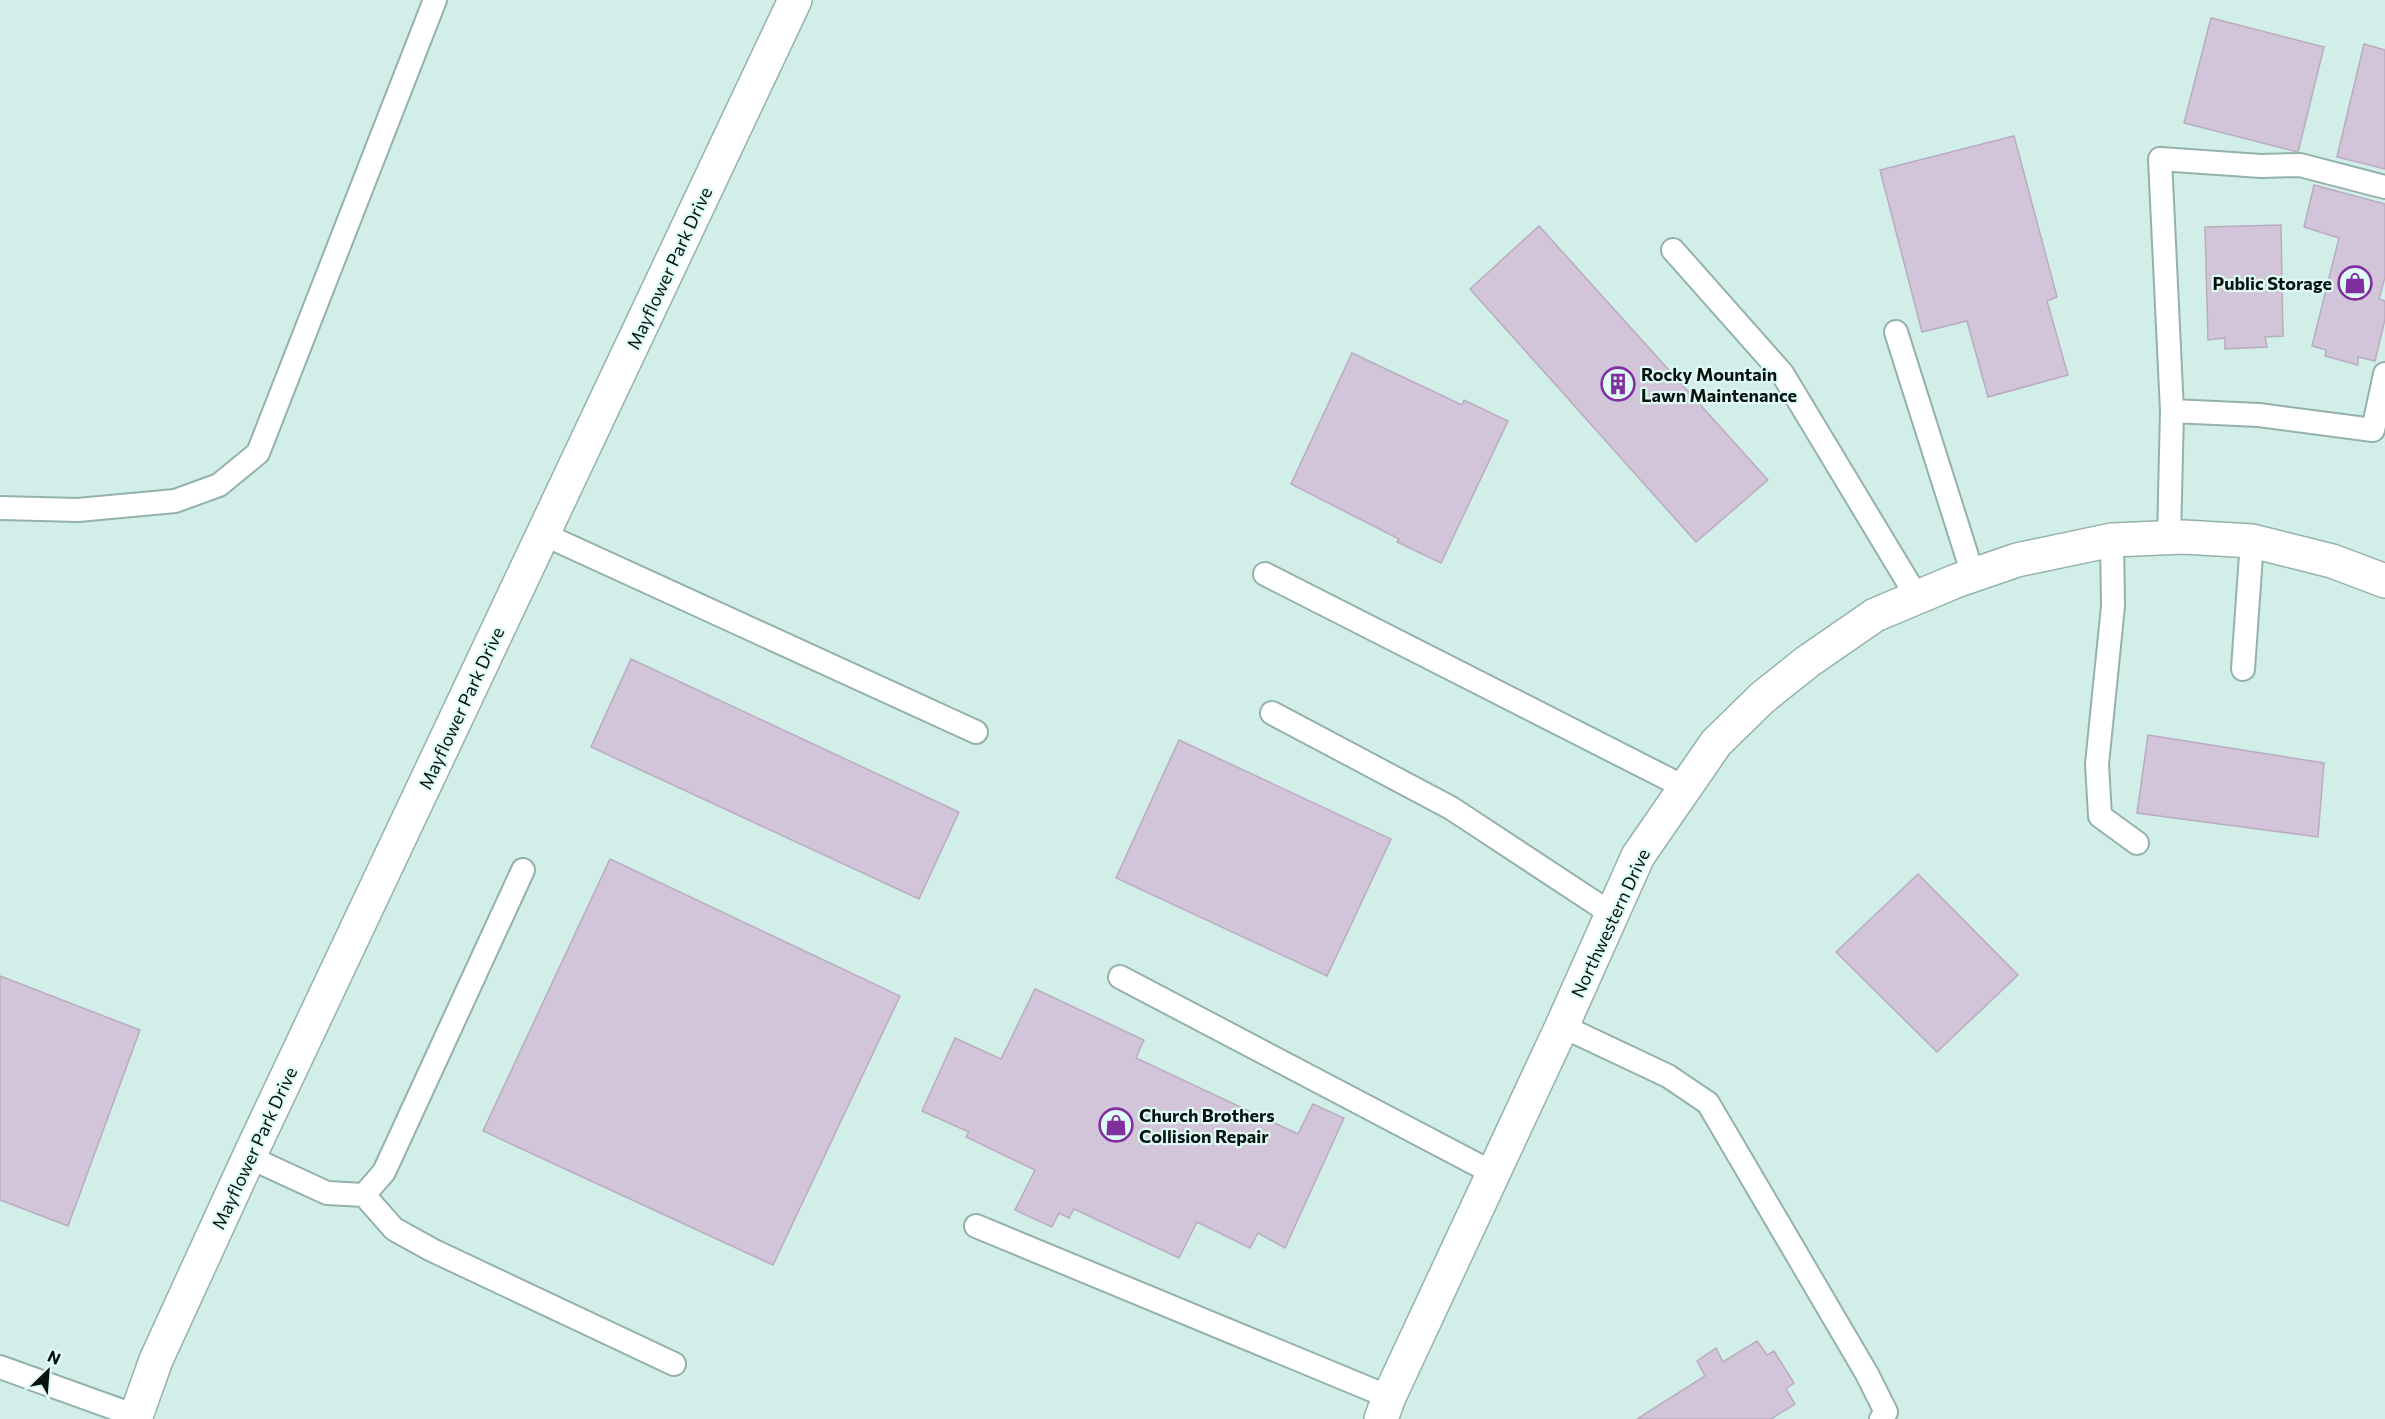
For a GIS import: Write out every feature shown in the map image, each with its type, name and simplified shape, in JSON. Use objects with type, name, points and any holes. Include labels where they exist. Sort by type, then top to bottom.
[{"type":"street","name":"Mayflower Park Drive","points":[[135,1417],[156,1360],[249,1156],[795,0]]},
{"type":"street","name":"Northwestern Drive","points":[[1385,1408],[1638,856],[1716,743],[1762,698],[1807,662],[1875,615],[1973,575],[2017,560],[2112,540],[2169,538],[2252,541],[2332,561],[2385,581]]},
{"type":"lane","points":[[0,507],[78,510],[174,501],[219,485],[258,453],[435,0]]},
{"type":"lane","points":[[2169,538],[2172,411],[2160,159],[2261,166],[2300,165],[2385,187]]},
{"type":"lane","points":[[1673,250],[1782,373],[1917,597]]},
{"type":"lane","points":[[1896,332],[1973,575]]},
{"type":"lane","points":[[2172,411],[2259,415],[2379,433],[2385,374]]},
{"type":"lane","points":[[543,534],[976,732]]},
{"type":"lane","points":[[2112,540],[2113,606],[2097,764],[2100,816],[2137,843]]},
{"type":"lane","points":[[2243,669],[2252,541]]},
{"type":"lane","points":[[1265,574],[1686,788]]},
{"type":"lane","points":[[1272,713],[1451,808],[1612,914]]},
{"type":"lane","points":[[364,1195],[384,1172],[523,870]]},
{"type":"lane","points":[[1120,977],[1493,1173]]},
{"type":"lane","points":[[1562,1026],[1668,1076],[1708,1103],[1867,1374],[1886,1412],[1881,1419]]},
{"type":"lane","points":[[249,1156],[327,1193],[364,1195],[394,1229],[432,1250],[674,1364]]},
{"type":"lane","points":[[976,1226],[1385,1408]]},
{"type":"lane","points":[[0,1368],[135,1417]]},
{"type":"building","points":[[2211,18],[2324,47],[2298,152],[2184,123]]},
{"type":"building","points":[[2364,44],[2385,50],[2385,169],[2337,157]]},
{"type":"building","points":[[2014,136],[2057,297],[2047,301],[2068,375],[1988,397],[1967,321],[1922,332],[1880,170]]},
{"type":"building","points":[[2314,185],[2385,204],[2385,277],[2379,299],[2385,301],[2385,319],[2375,361],[2358,357],[2358,365],[2325,356],[2326,350],[2312,346],[2339,238],[2304,227]]},
{"type":"building","points":[[2281,225],[2283,336],[2265,337],[2267,347],[2225,349],[2225,338],[2208,340],[2205,227]]},
{"type":"building","name":"Rocky Mountain Lawn Maintenance","points":[[1539,226],[1768,480],[1696,542],[1470,289]]},
{"type":"building","points":[[1352,353],[1462,405],[1464,400],[1508,421],[1441,563],[1397,542],[1399,539],[1291,484]]},
{"type":"building","points":[[631,659],[959,812],[919,899],[591,747]]},
{"type":"building","points":[[2148,735],[2324,763],[2318,837],[2137,813]]},
{"type":"building","points":[[1179,740],[1391,839],[1327,976],[1116,878]]},
{"type":"building","points":[[610,859],[900,996],[773,1265],[483,1131]]},
{"type":"building","points":[[1918,874],[2018,975],[1937,1052],[1836,952]]},
{"type":"building","points":[[0,976],[140,1030],[68,1226],[0,1200]]},
{"type":"building","name":"Church Brothers Collision Repair","points":[[1035,989],[1144,1040],[1136,1058],[1298,1134],[1313,1104],[1344,1118],[1285,1248],[1258,1233],[1250,1248],[1197,1222],[1179,1258],[1074,1209],[1069,1218],[1059,1213],[1052,1227],[1015,1210],[1035,1170],[966,1137],[969,1132],[922,1111],[955,1038],[1001,1059]]},
{"type":"building","points":[[1757,1341],[1767,1355],[1774,1351],[1794,1383],[1786,1389],[1795,1404],[1771,1419],[1637,1419],[1705,1376],[1697,1361],[1716,1348],[1723,1362]]},
{"type":"place","name":"Public Storage","points":[[2355,283]]},
{"type":"place","name":"Rocky Mountain Lawn Maintenance","points":[[1618,384]]},
{"type":"place","name":"Church Brothers Collision Repair","points":[[1116,1125]]}]
